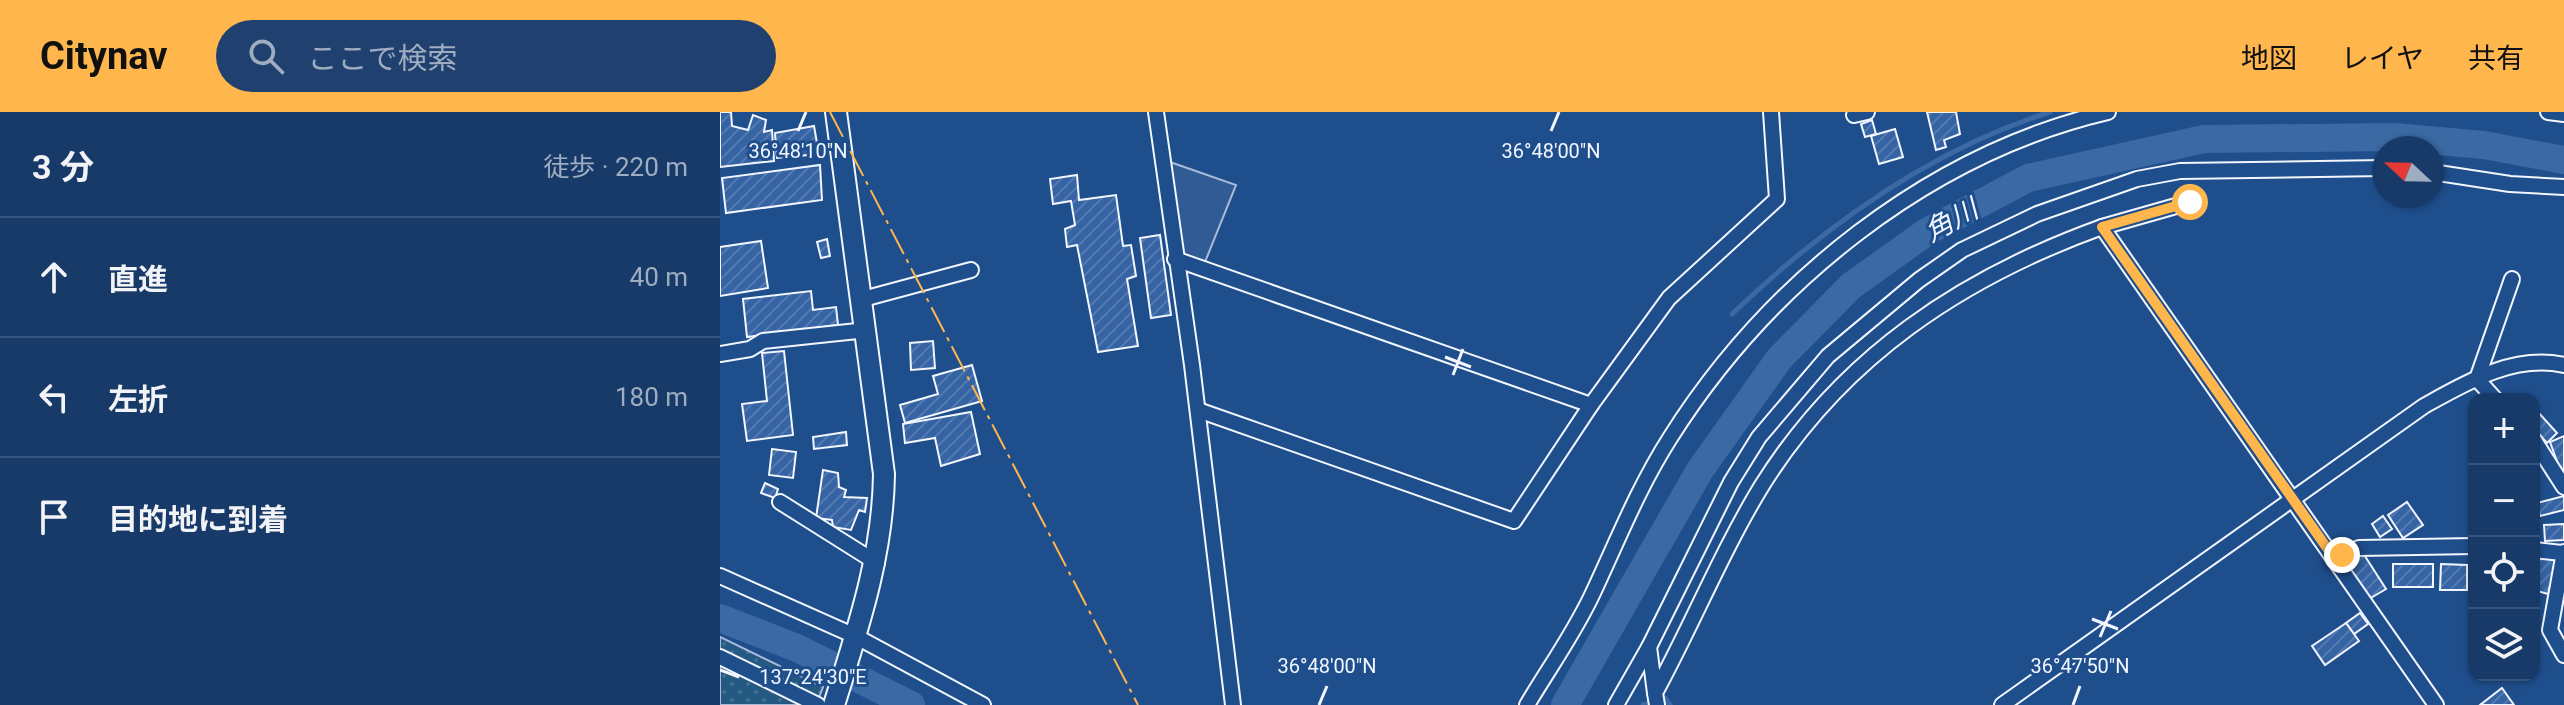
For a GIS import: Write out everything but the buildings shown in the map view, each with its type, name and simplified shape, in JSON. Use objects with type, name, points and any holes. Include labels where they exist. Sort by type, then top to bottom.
[{"type":"street","points":[[834,705],[877,563],[883,518],[884,474],[836,112]]},
{"type":"street","points":[[1156,112],[1198,410],[1233,705]]},
{"type":"street","points":[[1198,410],[1514,521],[1591,405],[1669,298],[1777,199],[1771,112]]},
{"type":"street","points":[[1527,705],[1563,652],[1630,506],[1670,438],[1715,373],[1776,305],[1807,276],[1912,195],[1969,162],[2073,120],[2108,112]]},
{"type":"street","points":[[2548,112],[2564,114]]},
{"type":"street","points":[[1616,705],[1649,647],[1731,482],[1759,437],[1828,356],[1919,280],[1962,250],[2037,214],[2137,179],[2180,171],[2372,168]]},
{"type":"street","points":[[2444,174],[2510,184],[2564,187]]},
{"type":"street","points":[[1656,699],[1761,488],[1801,431],[1860,368],[1945,299],[2032,252],[2102,227],[2190,202]]},
{"type":"street","points":[[2102,227],[2436,705]]},
{"type":"street","points":[[1175,259],[1591,405]]},
{"type":"street","points":[[863,299],[971,270]]},
{"type":"street","points":[[2477,379],[2512,279]]},
{"type":"street","points":[[720,354],[750,349],[763,341],[867,330]]},
{"type":"street","points":[[2002,705],[2424,406],[2477,379],[2523,363],[2546,361],[2564,365]]},
{"type":"street","points":[[2477,379],[2490,393]]},
{"type":"street","points":[[2540,449],[2564,487]]},
{"type":"street","points":[[780,502],[877,563]]},
{"type":"street","points":[[2334,558],[2359,548],[2468,546]]},
{"type":"street","points":[[2540,550],[2563,552],[2550,630],[2564,655]]},
{"type":"street","points":[[720,576],[854,639],[983,705]]},
{"type":"street","points":[[1649,647],[1656,699]]},
{"type":"street","points":[[720,657],[818,705]]},
{"type":"shaded area","points":[[1170,162],[1236,185],[1205,262],[1181,253]]},
{"type":"shaded area","points":[[720,637],[823,687],[816,705],[720,705]]},
{"type":"waterway","points":[[1732,314],[1803,251],[1880,195],[1962,147],[2050,112]]},
{"type":"waterway","name":"角川","points":[[1565,705],[1700,470],[1779,359],[1851,286],[1928,231],[2028,178],[2204,139],[2394,137],[2484,145],[2564,160]]},
{"type":"waterway","name":"角川","points":[[720,618],[797,648],[911,705]]},
{"type":"waterway","points":[[1643,705],[1665,698],[1670,705]]},
{"type":"waterway","name":"角川","points":[[903,700],[904,705]]},
{"type":"power","points":[[830,112],[1138,705]]},
{"type":"route","points":[[2190,202],[2102,227],[2334,558],[2342,555]]}]
